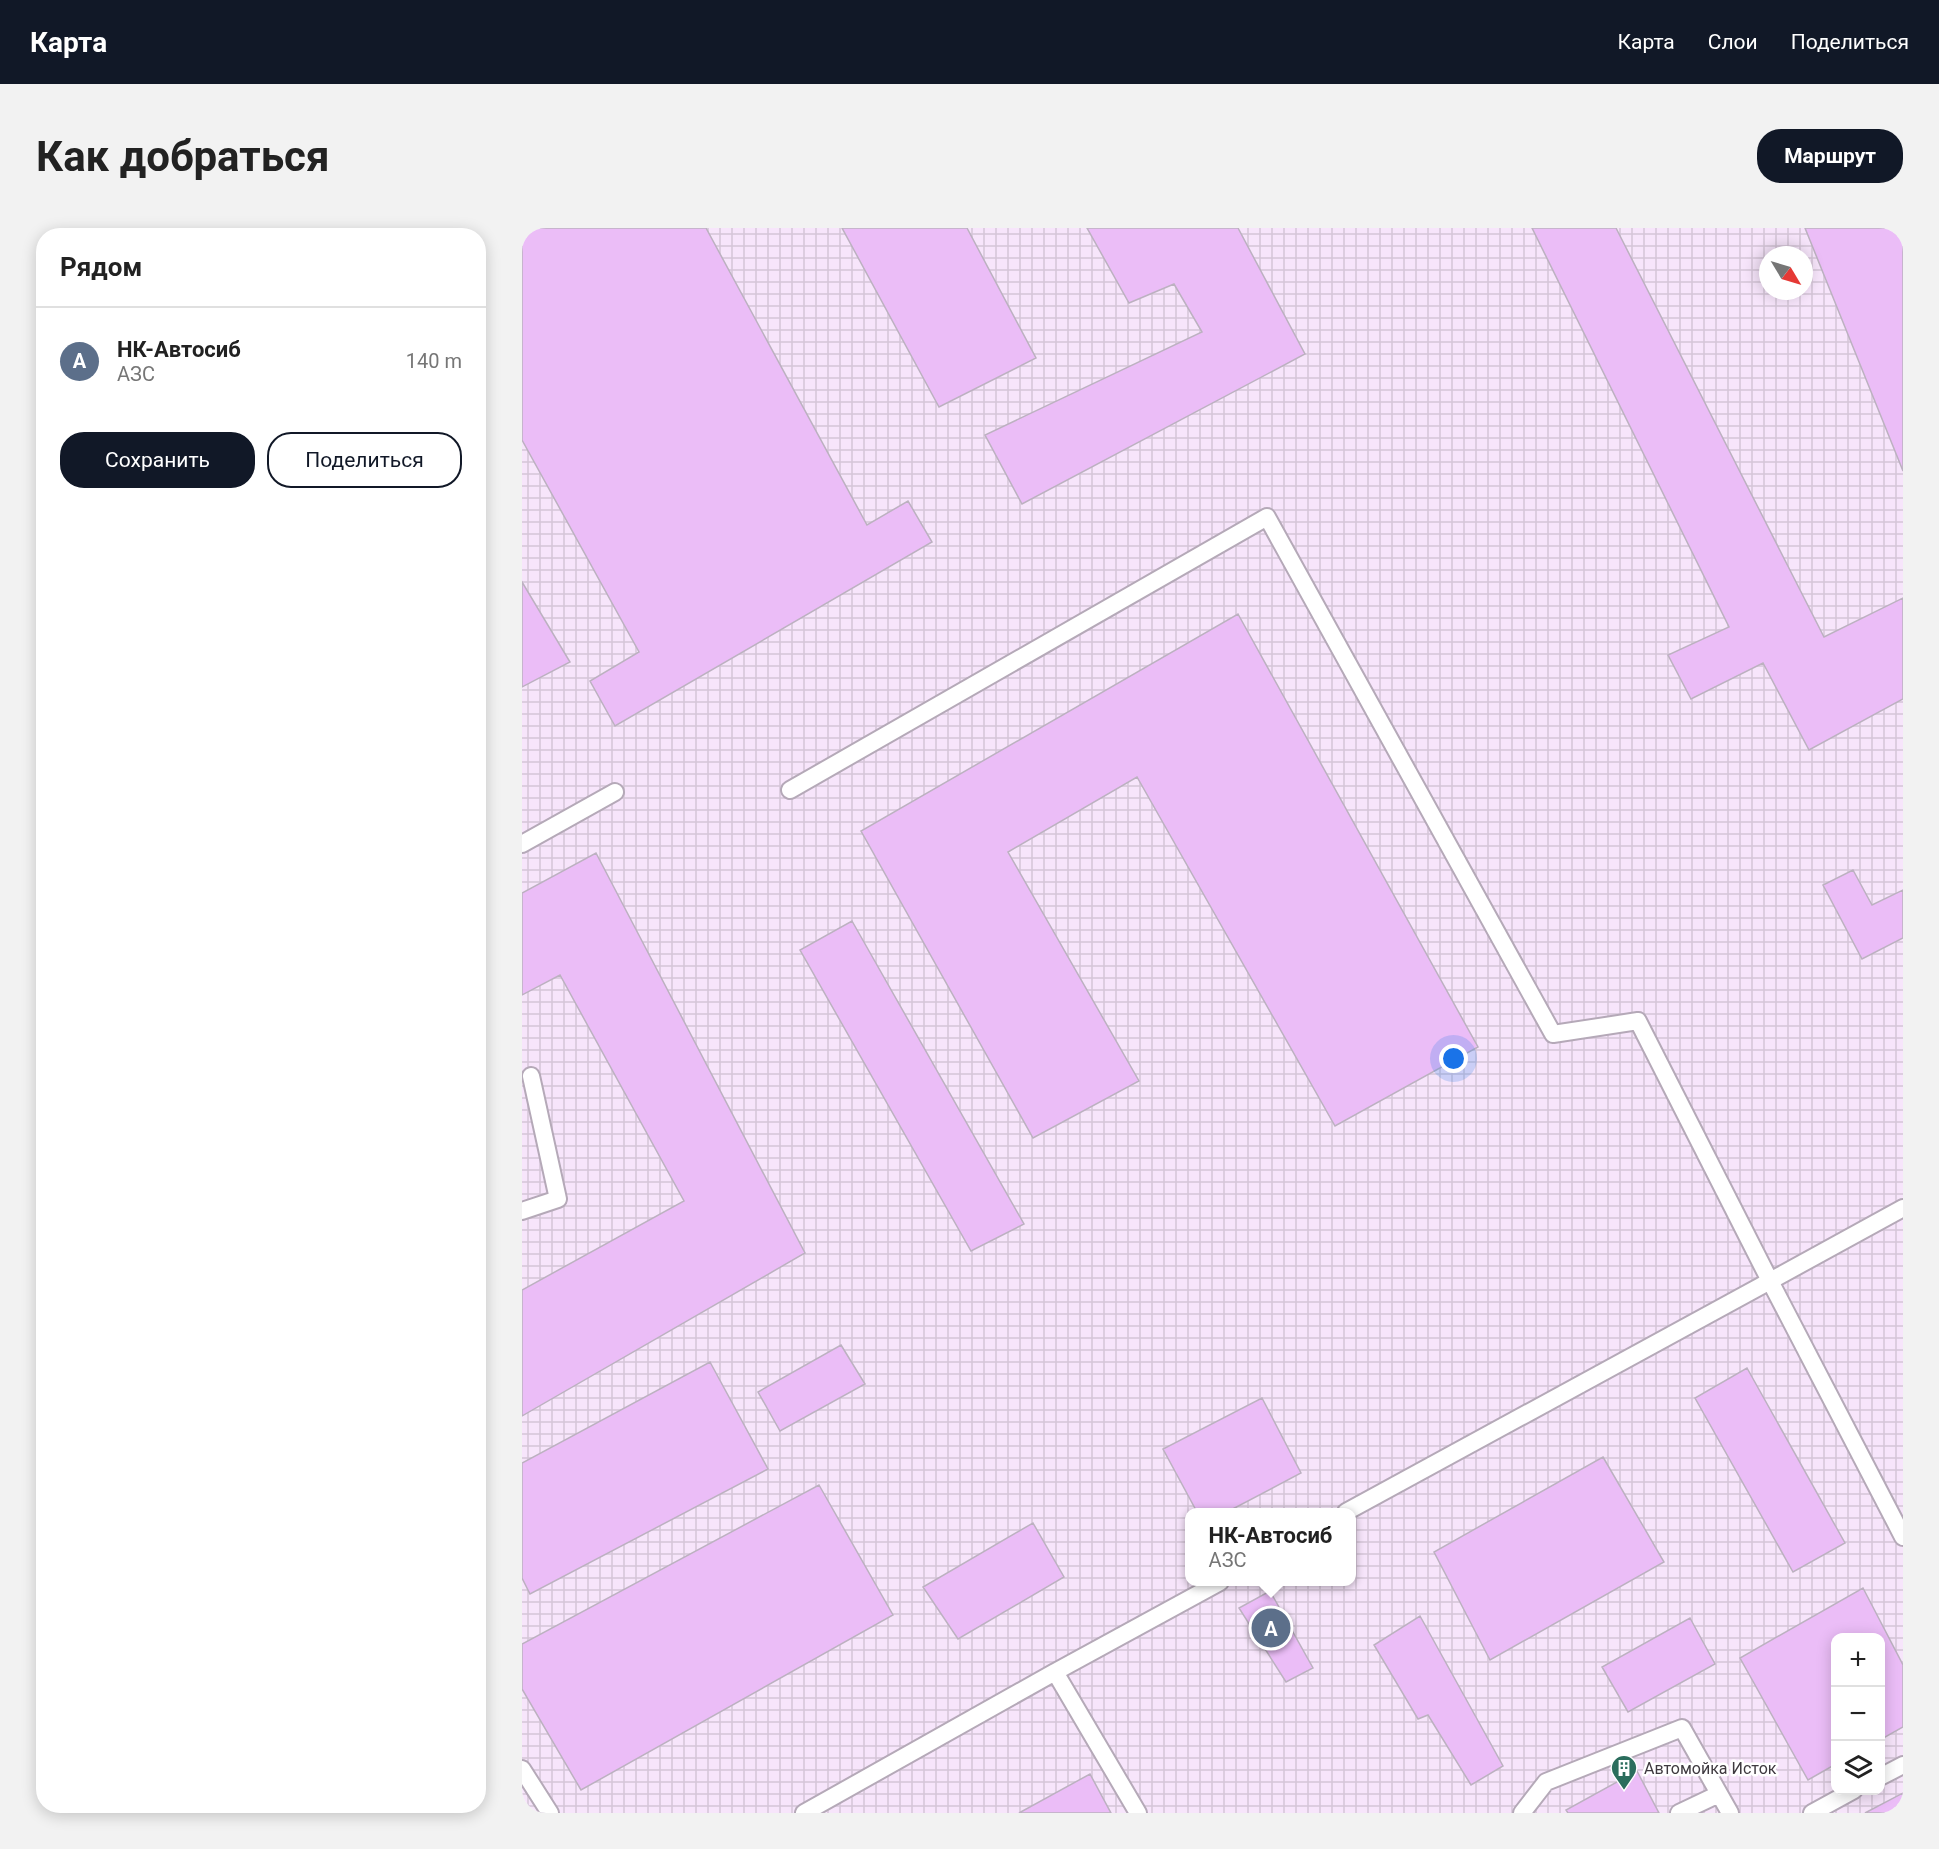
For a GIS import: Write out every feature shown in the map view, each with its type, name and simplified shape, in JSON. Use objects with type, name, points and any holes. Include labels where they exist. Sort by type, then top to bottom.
[{"type":"lane","points":[[790,790],[1267,517],[1552,1034],[1638,1021],[1903,1537]]},
{"type":"lane","points":[[522,843],[615,792]]},
{"type":"lane","points":[[522,1211],[558,1199],[531,1076]]},
{"type":"lane","points":[[1353,1508],[1903,1208]]},
{"type":"lane","points":[[804,1813],[1211,1586]]},
{"type":"lane","points":[[1055,1672],[1138,1813]]},
{"type":"lane","points":[[1522,1813],[1546,1782],[1682,1728],[1730,1813]]},
{"type":"lane","points":[[1885,1775],[1903,1765]]},
{"type":"lane","points":[[522,1769],[550,1813]]},
{"type":"lane","points":[[1679,1813],[1719,1794]]},
{"type":"lane","points":[[1812,1813],[1846,1795]]},
{"type":"shaded area","points":[[522,228],[1903,228],[1903,1813],[522,1813]]},
{"type":"building","points":[[522,228],[706,228],[867,525],[908,501],[932,542],[615,726],[590,681],[639,652],[522,440]]},
{"type":"building","points":[[842,228],[967,228],[1036,358],[939,407]]},
{"type":"building","points":[[1087,228],[1238,228],[1305,354],[1022,504],[985,435],[1202,332],[1174,284],[1129,303]]},
{"type":"building","points":[[1532,228],[1616,228],[1824,637],[1903,598],[1903,699],[1809,750],[1763,663],[1691,699],[1668,655],[1729,627]]},
{"type":"building","points":[[1805,228],[1903,228],[1903,471],[1813,246]]},
{"type":"building","points":[[522,582],[570,662],[522,687]]},
{"type":"building","points":[[1238,614],[1478,1047],[1335,1126],[1137,777],[1008,852],[1139,1081],[1033,1138],[861,831]]},
{"type":"building","points":[[596,853],[805,1253],[522,1416],[522,1290],[684,1201],[560,975],[522,995],[522,893]]},
{"type":"building","points":[[1853,870],[1872,905],[1903,890],[1903,938],[1862,959],[1823,885]]},
{"type":"building","points":[[852,921],[1024,1224],[971,1251],[800,950]]},
{"type":"building","points":[[841,1345],[865,1384],[780,1431],[758,1392]]},
{"type":"building","points":[[710,1362],[768,1469],[530,1594],[522,1578],[522,1463]]},
{"type":"building","points":[[1747,1368],[1845,1543],[1793,1572],[1695,1398]]},
{"type":"building","points":[[1262,1398],[1301,1473],[1235,1508],[1195,1508],[1163,1449]]},
{"type":"building","points":[[1603,1457],[1664,1562],[1490,1660],[1434,1552]]},
{"type":"building","points":[[819,1485],[893,1615],[581,1790],[522,1689],[522,1644]]},
{"type":"building","points":[[1033,1523],[1064,1577],[958,1639],[923,1587]]},
{"type":"building","points":[[1863,1588],[1903,1665],[1903,1727],[1885,1737],[1885,1633],[1831,1633],[1831,1767],[1808,1780],[1740,1658]]},
{"type":"building","points":[[1270,1591],[1313,1668],[1286,1682],[1239,1608]]},
{"type":"building","points":[[1420,1616],[1503,1766],[1471,1785],[1428,1715],[1418,1719],[1374,1645]]},
{"type":"building","points":[[1690,1618],[1715,1664],[1628,1712],[1602,1667]]},
{"type":"building","name":"Автомойка Исток","points":[[1637,1771],[1659,1813],[1568,1813],[1566,1810]]},
{"type":"building","points":[[1090,1774],[1111,1813],[1019,1813]]},
{"type":"building","points":[[1903,1793],[1903,1813],[1865,1813]]},
{"type":"place","name":"НК-Автосиб","points":[[1271,1628]]},
{"type":"place","name":"Автомойка Исток","points":[[1624,1791]]}]
